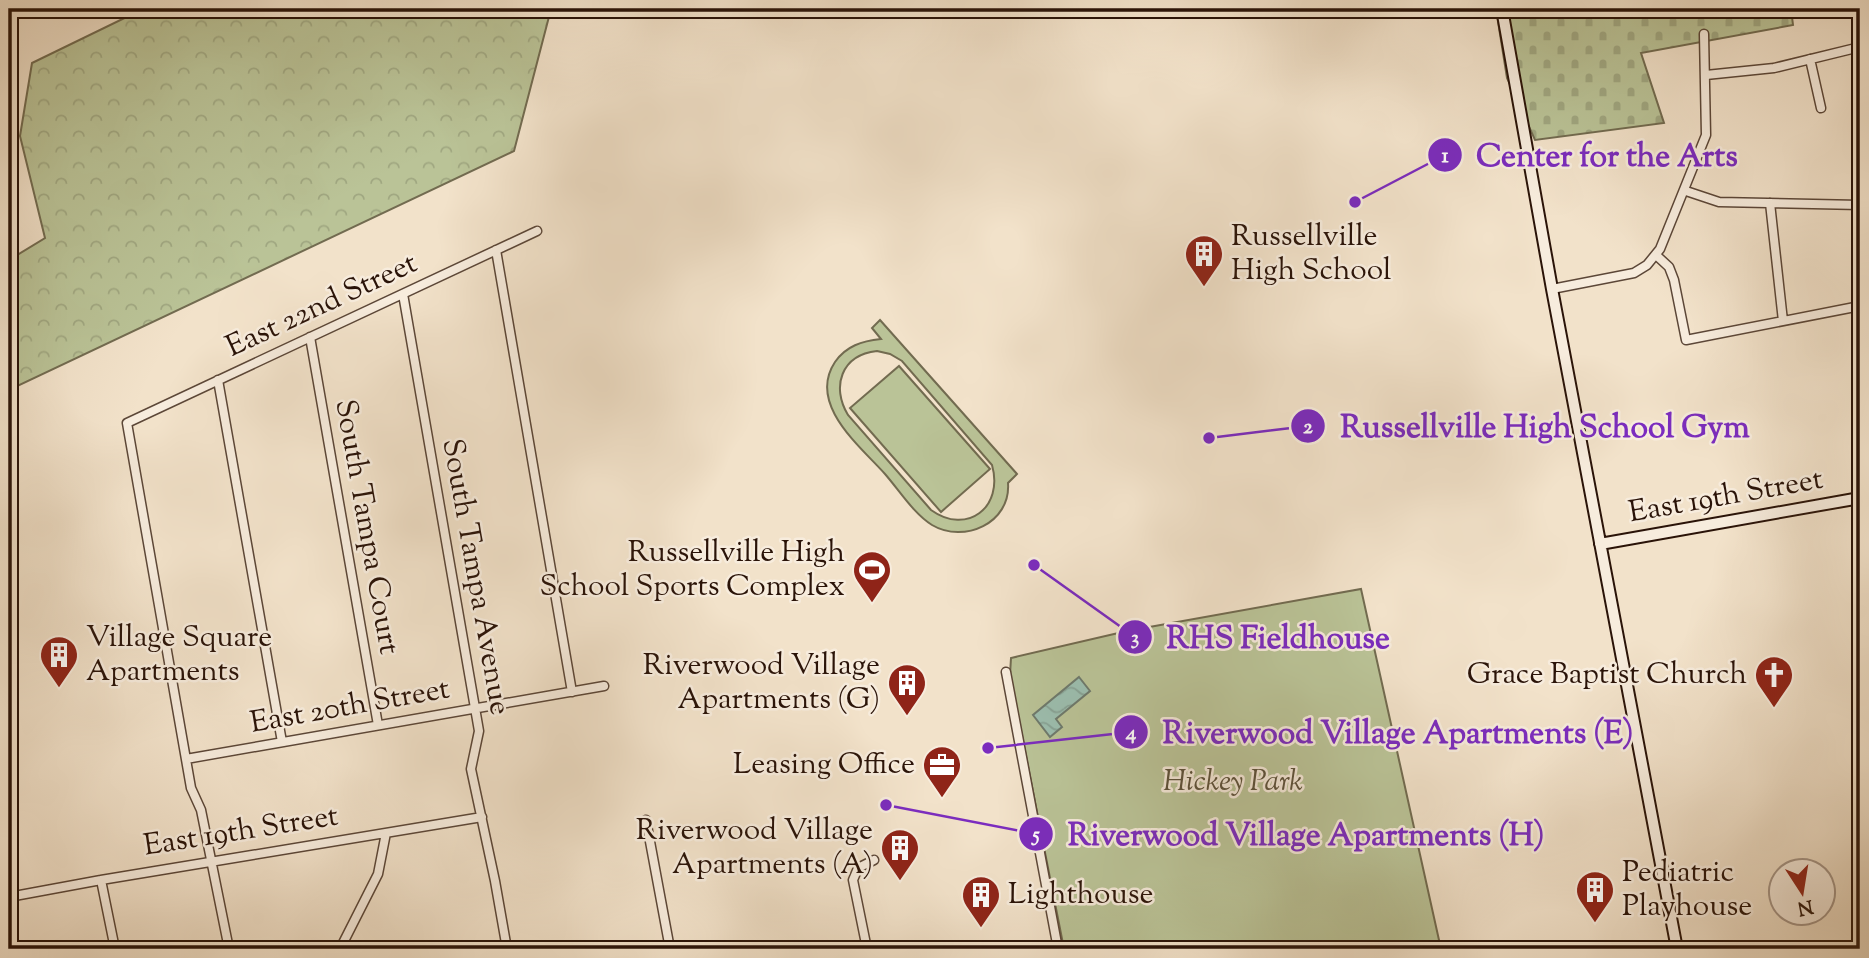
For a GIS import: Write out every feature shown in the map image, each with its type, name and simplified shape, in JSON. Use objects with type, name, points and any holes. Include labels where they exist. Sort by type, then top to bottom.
[{"type":"main road","points":[[1502,9],[1677,949]]},
{"type":"main road","name":"East 19th Street","points":[[1600,544],[1860,498]]},
{"type":"street","points":[[1552,289],[1634,273],[1656,255],[1665,241],[1706,135],[1704,34]]},
{"type":"street","points":[[1706,75],[1774,68],[1860,47]]},
{"type":"street","points":[[1810,59],[1821,108]]},
{"type":"street","points":[[1686,191],[1719,202],[1860,205]]},
{"type":"street","points":[[1770,203],[1783,321]]},
{"type":"street","name":"East 22nd Street","points":[[186,759],[127,422],[537,231]]},
{"type":"street","points":[[496,250],[572,692]]},
{"type":"street","points":[[1656,255],[1669,267],[1674,280],[1686,340],[1860,306]]},
{"type":"street","name":"South Tampa Avenue","points":[[403,294],[479,730],[471,769],[506,949]]},
{"type":"street","name":"South Tampa Court","points":[[310,337],[378,725]]},
{"type":"street","points":[[218,380],[282,742]]},
{"type":"street","points":[[1006,672],[1058,949]]},
{"type":"street","name":"East 20th Street","points":[[186,759],[604,686]]},
{"type":"street","points":[[186,759],[191,788],[201,810],[229,949]]},
{"type":"street","name":"East 19th Street","points":[[9,897],[482,817]]},
{"type":"street","points":[[646,820],[670,949]]},
{"type":"street","points":[[340,949],[379,873],[386,833]]},
{"type":"street","points":[[867,949],[853,880],[858,868],[874,860]]},
{"type":"street","points":[[101,880],[115,949]]},
{"type":"green space","points":[[143,9],[551,9],[514,151],[9,390],[9,260],[45,238],[20,136],[32,63]]},
{"type":"green space","points":[[1496,9],[1791,9],[1793,25],[1641,53],[1664,123],[1535,140],[1507,78]]},
{"type":"green space","points":[[880,320],[1017,474],[1008,483],[1007,497],[1002,509],[994,519],[983,526],[958,532],[945,530],[925,520],[851,437],[832,409],[827,393],[828,378],[835,362],[849,348],[881,339],[872,328]],"holes":[[[877,351],[902,361],[992,465],[993,493],[980,513],[957,520],[931,510],[848,415],[840,394],[840,384],[848,366],[865,354]]]},
{"type":"green space","points":[[899,366],[990,469],[941,512],[850,408]]},
{"type":"green space","name":"Hickey Park","points":[[1361,589],[1441,949],[1064,949],[1010,675],[1011,658],[1127,631]]},
{"type":"water","points":[[1079,677],[1090,691],[1056,719],[1062,727],[1050,737],[1033,715]]},
{"type":"place","name":"Center for the Arts","points":[[1355,202]]},
{"type":"place","name":"Russellville High School","points":[[1204,288]]},
{"type":"place","name":"Russellville High School Gym","points":[[1209,438]]},
{"type":"place","name":"RHS Fieldhouse","points":[[1034,565]]},
{"type":"place","name":"Russellville High School Sports Complex","points":[[872,604]]},
{"type":"place","name":"Village Square Apartments","points":[[59,689]]},
{"type":"place","name":"Grace Baptist Church","points":[[1774,709]]},
{"type":"place","name":"Riverwood Village Apartments (G)","points":[[907,717]]},
{"type":"place","name":"Riverwood Village Apartments (E)","points":[[988,748]]},
{"type":"place","name":"Leasing Office","points":[[942,799]]},
{"type":"place","name":"Riverwood Village Apartments (H)","points":[[886,805]]},
{"type":"place","name":"Riverwood Village Apartments (A)","points":[[900,882]]},
{"type":"place","name":"Pediatric Playhouse","points":[[1595,924]]},
{"type":"place","name":"Lighthouse","points":[[981,929]]}]
